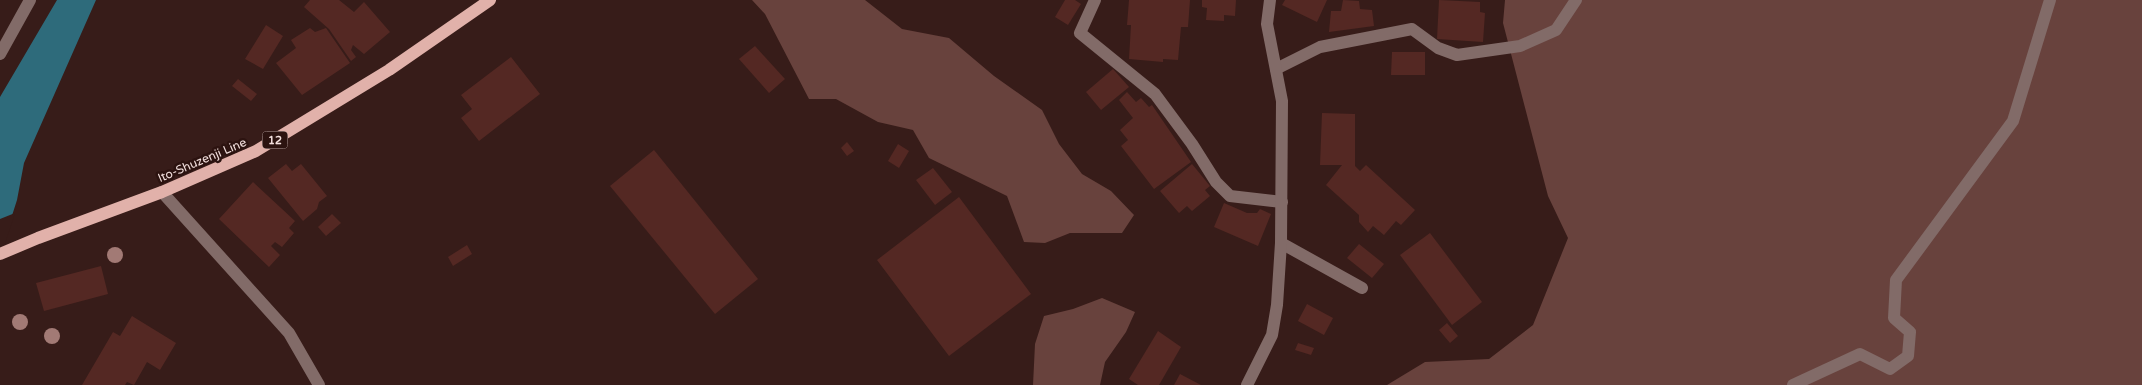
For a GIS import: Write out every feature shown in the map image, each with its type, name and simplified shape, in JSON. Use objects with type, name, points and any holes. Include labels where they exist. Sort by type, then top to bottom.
[{"type":"main road","name":"Ito-Shuzenji Line","points":[[0,254],[162,192],[256,151],[389,70],[490,0]]},
{"type":"street","points":[[0,54],[30,0]]},
{"type":"street","points":[[1095,0],[1080,33],[1155,94],[1192,144],[1216,182],[1230,196],[1282,202]]},
{"type":"street","points":[[1247,385],[1259,365],[1272,335],[1277,305],[1281,243],[1282,101],[1267,24],[1270,0]]},
{"type":"street","points":[[1276,69],[1320,47],[1412,29],[1438,48],[1457,55],[1520,46],[1556,30],[1576,0]]},
{"type":"street","points":[[1793,385],[1860,354],[1890,370],[1908,356],[1910,332],[1894,318],[1896,280],[2013,121],[2050,0]]},
{"type":"street","points":[[162,192],[290,334],[319,385]]},
{"type":"street","points":[[1281,243],[1362,288]]},
{"type":"shaded area","points":[[752,0],[865,0],[902,29],[949,38],[994,76],[1042,110],[1059,144],[1082,174],[1111,191],[1134,215],[1122,233],[1070,233],[1045,243],[1024,242],[1007,196],[929,158],[913,130],[878,122],[836,99],[809,99],[765,14]]},
{"type":"shaded area","points":[[1505,0],[2142,0],[2142,385],[1387,385],[1425,362],[1489,359],[1533,325],[1568,238],[1548,196],[1503,23]]},
{"type":"shaded area","points":[[1102,298],[1135,312],[1126,332],[1105,362],[1100,385],[1033,385],[1035,344],[1044,316],[1073,309]]},
{"type":"water","points":[[57,0],[96,0],[24,163],[17,200],[0,253],[0,97]]},
{"type":"pier","points":[[15,213],[2,253],[0,255],[0,219]]},
{"type":"building","points":[[310,0],[339,0],[354,12],[364,2],[390,32],[364,54],[353,45],[351,50],[356,57],[351,61],[329,29],[304,7]]},
{"type":"building","points":[[1065,0],[1075,0],[1081,4],[1068,25],[1055,17]]},
{"type":"building","points":[[1129,0],[1190,0],[1188,27],[1181,27],[1178,60],[1163,59],[1163,62],[1129,59],[1131,25],[1127,25]]},
{"type":"building","points":[[1202,0],[1236,0],[1235,16],[1224,15],[1224,21],[1206,20],[1207,8],[1202,7]]},
{"type":"building","points":[[1285,0],[1327,0],[1317,22],[1282,5]]},
{"type":"building","points":[[1343,0],[1359,1],[1360,9],[1372,10],[1374,26],[1329,32],[1331,11],[1341,11]]},
{"type":"building","points":[[1439,0],[1480,2],[1480,12],[1485,13],[1483,42],[1437,39]]},
{"type":"building","points":[[266,25],[283,36],[263,69],[245,59]]},
{"type":"building","points":[[310,28],[315,32],[326,28],[350,63],[302,95],[276,63],[296,48],[291,40]]},
{"type":"building","points":[[755,46],[785,79],[769,93],[739,59]]},
{"type":"building","points":[[1392,52],[1425,52],[1425,75],[1391,75]]},
{"type":"building","points":[[511,57],[540,94],[479,141],[461,118],[472,109],[461,95]]},
{"type":"building","points":[[1113,69],[1129,87],[1101,110],[1086,92]]},
{"type":"building","points":[[238,79],[257,94],[251,101],[232,86]]},
{"type":"building","points":[[1127,92],[1136,102],[1141,98],[1149,107],[1152,105],[1191,162],[1154,189],[1121,146],[1128,140],[1120,130],[1133,118],[1119,100]]},
{"type":"building","points":[[1322,113],[1355,114],[1355,166],[1360,171],[1366,165],[1415,210],[1401,225],[1396,221],[1384,235],[1373,226],[1368,232],[1359,222],[1359,215],[1326,185],[1342,165],[1320,165]]},
{"type":"building","points":[[847,142],[854,151],[847,156],[841,148]]},
{"type":"building","points":[[898,144],[909,151],[899,168],[888,161]]},
{"type":"building","points":[[654,150],[758,279],[715,314],[610,186]]},
{"type":"building","points":[[286,164],[292,171],[301,164],[327,196],[319,202],[317,209],[303,221],[268,178]]},
{"type":"building","points":[[1192,164],[1210,186],[1205,190],[1210,196],[1192,211],[1187,206],[1179,213],[1160,191]]},
{"type":"building","points":[[933,168],[952,192],[935,205],[916,180]]},
{"type":"building","points":[[253,182],[295,221],[289,228],[294,233],[282,247],[275,242],[271,246],[280,255],[269,267],[219,219]]},
{"type":"building","points":[[959,197],[1031,294],[949,356],[877,260]]},
{"type":"building","points":[[1224,203],[1247,213],[1257,213],[1260,209],[1271,214],[1258,246],[1214,227]]},
{"type":"building","points":[[332,214],[341,223],[326,236],[318,227]]},
{"type":"building","points":[[1430,233],[1482,302],[1452,325],[1400,255]]},
{"type":"building","points":[[1359,244],[1384,264],[1372,278],[1347,258]]},
{"type":"building","points":[[467,245],[472,254],[453,266],[448,257]]},
{"type":"building","points":[[101,266],[108,294],[44,311],[36,283]]},
{"type":"building","points":[[1307,304],[1333,318],[1324,335],[1298,321]]},
{"type":"building","points":[[132,316],[176,343],[160,370],[147,362],[134,385],[127,382],[125,385],[82,385],[113,332],[120,336]]},
{"type":"building","points":[[1447,323],[1458,336],[1450,343],[1439,330]]},
{"type":"building","points":[[1158,331],[1181,347],[1159,385],[1138,385],[1129,379]]},
{"type":"building","points":[[1298,343],[1314,348],[1311,355],[1295,350]]},
{"type":"building","points":[[1180,374],[1201,385],[1174,385]]}]
